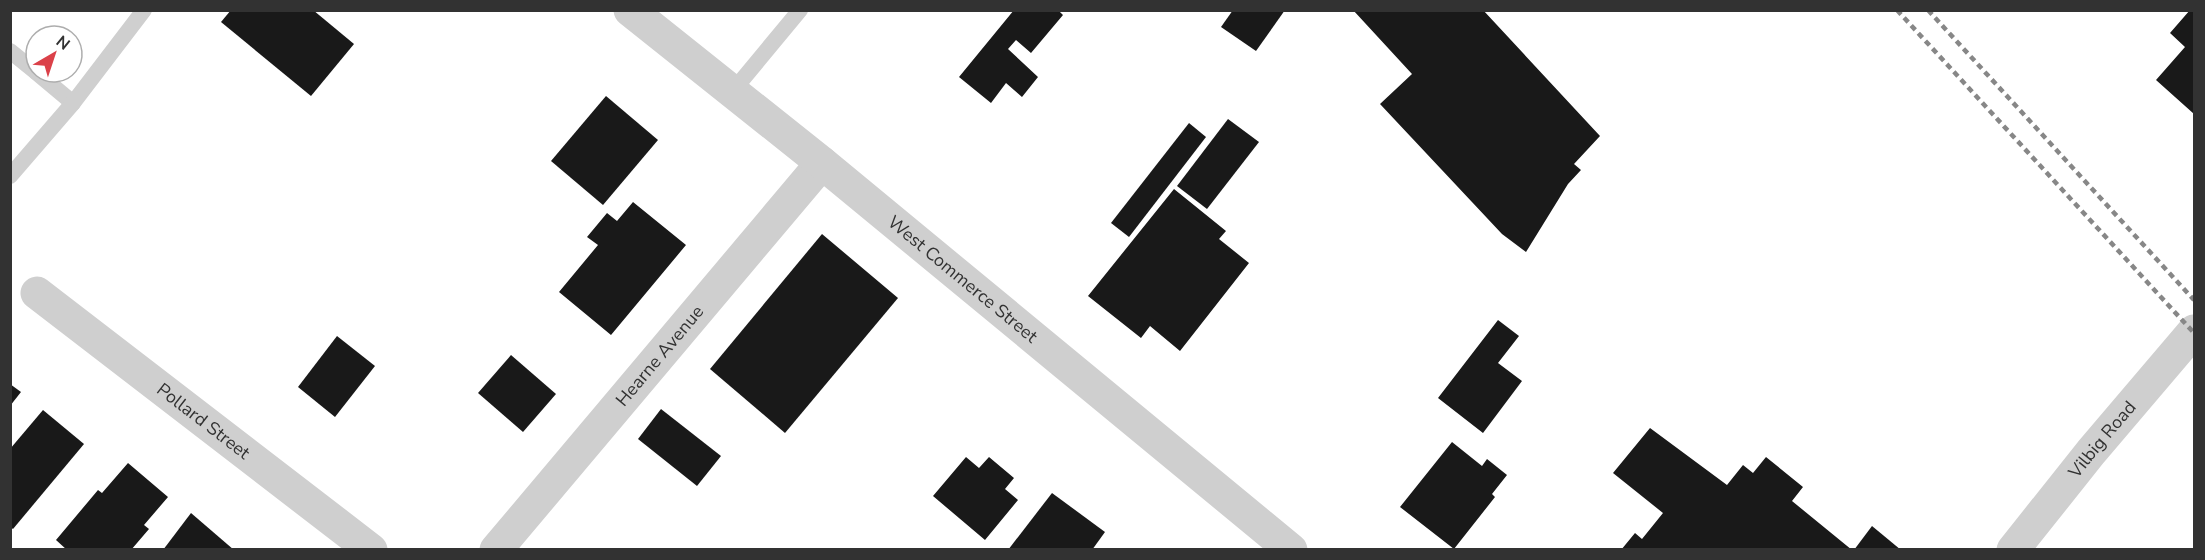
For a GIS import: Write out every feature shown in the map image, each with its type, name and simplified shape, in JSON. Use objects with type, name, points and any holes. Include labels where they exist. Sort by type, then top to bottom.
[{"type":"street","name":"West Commerce Street","points":[[630,10],[822,164],[1291,549]]},
{"type":"street","name":"Hearne Avenue","points":[[496,549],[822,164]]},
{"type":"street","name":"Pollard Street","points":[[37,293],[371,549]]},
{"type":"street","name":"Vilbig Road","points":[[2013,549],[2091,452],[2194,331]]},
{"type":"lane","points":[[10,176],[74,103],[144,10]]},
{"type":"lane","points":[[732,92],[800,10]]},
{"type":"lane","points":[[10,51],[24,62]]},
{"type":"lane","points":[[51,84],[74,103]]},
{"type":"building","points":[[231,10],[313,10],[354,44],[311,96],[221,22]]},
{"type":"building","points":[[1014,10],[1058,10],[1063,15],[1031,53],[1016,40],[1008,49],[1038,77],[1022,97],[1006,83],[991,103],[959,77]]},
{"type":"building","points":[[1233,10],[1285,10],[1256,51],[1221,27]]},
{"type":"building","points":[[1353,10],[1483,10],[1600,136],[1574,164],[1581,170],[1568,184],[1526,252],[1502,234],[1380,104],[1412,74]]},
{"type":"building","points":[[2190,10],[2194,10],[2194,114],[2156,80],[2185,47],[2170,33]]},
{"type":"building","points":[[606,96],[658,140],[603,205],[551,161]]},
{"type":"building","points":[[1228,119],[1259,142],[1207,209],[1177,186]]},
{"type":"building","points":[[1189,123],[1206,137],[1129,237],[1111,223]]},
{"type":"building","points":[[1174,189],[1226,231],[1219,239],[1249,263],[1180,351],[1150,326],[1141,338],[1088,296]]},
{"type":"building","points":[[633,202],[686,245],[611,335],[559,292],[598,245],[587,237],[607,213],[617,221]]},
{"type":"building","points":[[822,234],[898,298],[785,433],[710,369]]},
{"type":"building","points":[[1498,320],[1519,336],[1498,363],[1522,381],[1483,433],[1438,398]]},
{"type":"building","points":[[337,336],[375,366],[335,417],[298,387]]},
{"type":"building","points":[[511,355],[556,394],[523,432],[478,393]]},
{"type":"building","points":[[10,384],[21,392],[10,406]]},
{"type":"building","points":[[661,409],[721,456],[697,486],[638,439]]},
{"type":"building","points":[[43,410],[84,444],[13,529],[10,527],[10,449]]},
{"type":"building","points":[[1650,428],[1727,485],[1743,465],[1753,473],[1766,457],[1803,487],[1792,501],[1852,550],[1621,550],[1635,533],[1642,539],[1663,513],[1613,473]]},
{"type":"building","points":[[1452,442],[1482,466],[1487,459],[1507,475],[1492,494],[1495,497],[1454,549],[1400,507]]},
{"type":"building","points":[[966,457],[979,468],[989,457],[1014,478],[1005,489],[1018,500],[985,540],[933,496]]},
{"type":"building","points":[[128,463],[168,497],[144,525],[149,529],[131,550],[67,550],[56,540],[98,490],[102,493]]},
{"type":"building","points":[[1052,493],[1105,532],[1092,550],[1008,550]]},
{"type":"building","points":[[191,513],[234,550],[163,550]]},
{"type":"building","points":[[1872,526],[1901,550],[1854,550]]},
{"type":"railway","points":[[1897,10],[2194,333]]},
{"type":"railway","points":[[1928,10],[2194,300]]}]
